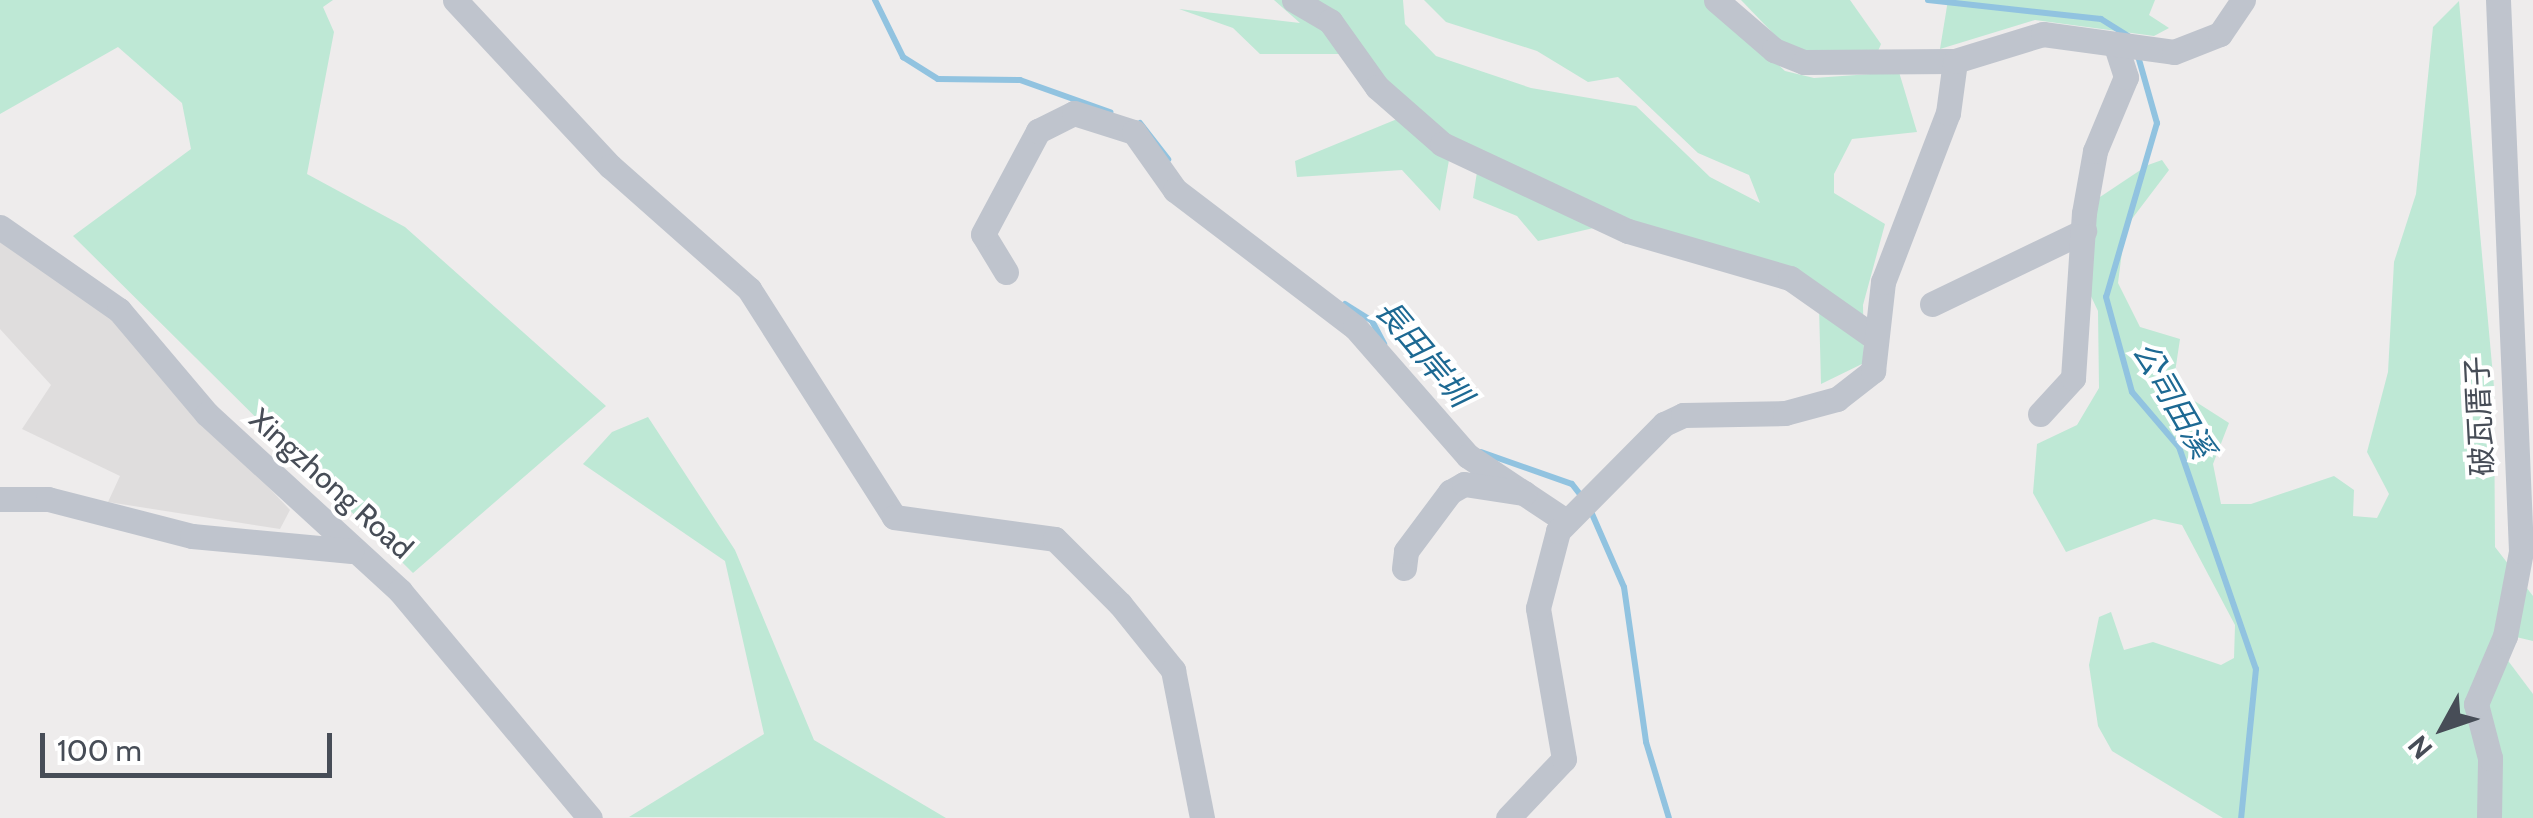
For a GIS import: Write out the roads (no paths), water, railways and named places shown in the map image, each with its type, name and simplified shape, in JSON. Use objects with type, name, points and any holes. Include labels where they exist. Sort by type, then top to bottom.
[{"type":"street","points":[[455,0],[610,166],[749,289],[894,517],[1055,539],[1120,604],[1173,670],[1202,818]]},
{"type":"street","points":[[1294,0],[1330,21],[1378,88],[1442,144],[1628,231],[1790,278],[1874,337]]},
{"type":"street","points":[[1716,0],[1774,50],[1804,62],[1955,61],[2043,34],[2120,50],[2174,52],[2220,34],[2243,0]]},
{"type":"street","name":"破瓦厝子","points":[[2489,818],[2490,758],[2476,704],[2505,636],[2521,552],[2498,0]]},
{"type":"street","points":[[2040,414],[2073,378],[2084,231],[2095,152],[2126,77],[2120,50]]},
{"type":"street","points":[[1508,818],[1564,759],[1538,608],[1569,517],[1592,488],[1682,415],[1785,414],[1837,398],[1873,371],[1874,337],[1898,226],[1948,114],[1955,61]]},
{"type":"street","points":[[1006,272],[984,234],[1038,131],[1074,114],[1134,132],[1175,190],[1355,328],[1468,456],[1569,517]]},
{"type":"street","name":"Xingzhong Road","points":[[0,227],[119,310],[207,414],[439,632],[590,818]]},
{"type":"street","points":[[1932,304],[2084,231]]},
{"type":"street","points":[[1404,568],[1406,550],[1450,492],[1464,484],[1543,498]]},
{"type":"street","points":[[0,499],[48,498],[192,536],[351,550]]},
{"type":"waterway","name":"長田岸圳","points":[[875,0],[903,57],[938,79],[1020,80],[1110,112]]},
{"type":"waterway","name":"公司田溪","points":[[1928,0],[2101,19],[2130,37]]},
{"type":"waterway","name":"公司田溪","points":[[2138,56],[2157,123],[2106,297],[2132,392],[2179,447],[2256,669],[2241,818]]},
{"type":"waterway","name":"長田岸圳","points":[[1140,123],[1168,159]]},
{"type":"waterway","name":"長田岸圳","points":[[1345,304],[1372,321],[1384,344]]},
{"type":"waterway","name":"長田岸圳","points":[[1481,452],[1572,484],[1582,497]]},
{"type":"waterway","name":"長田岸圳","points":[[1589,507],[1624,587],[1646,742],[1669,818]]}]
